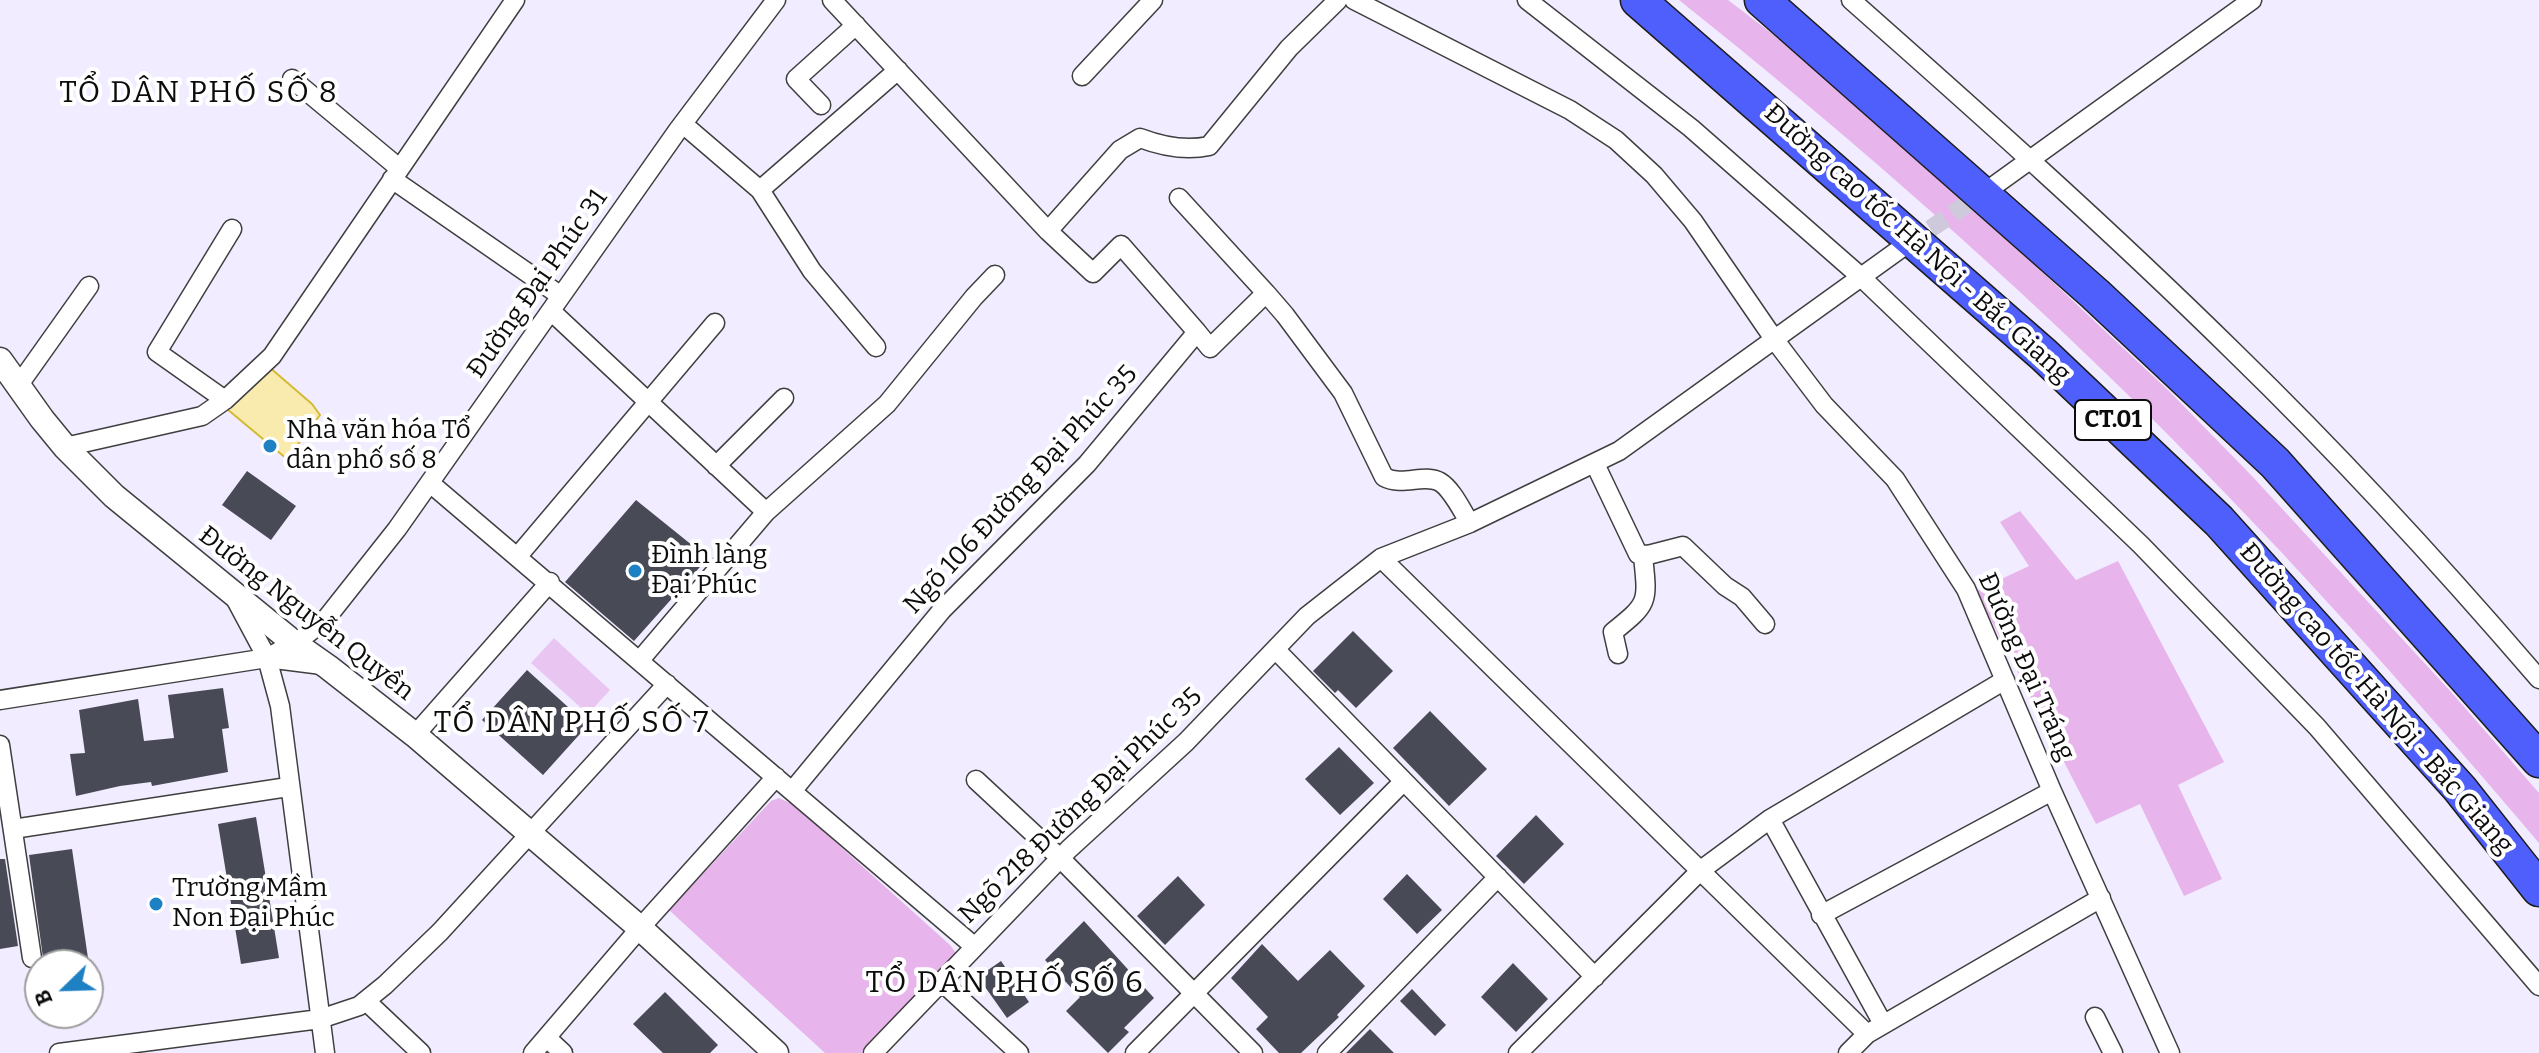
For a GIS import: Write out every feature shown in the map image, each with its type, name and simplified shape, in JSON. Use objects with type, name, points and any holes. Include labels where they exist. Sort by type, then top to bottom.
[{"type":"highway","name":"Đường cao tốc Hà Nội - Bắc Giang","points":[[1638,0],[2044,355],[2219,521],[2460,789],[2539,889]]},
{"type":"highway","points":[[1762,0],[2095,294],[2275,463],[2539,760]]},
{"type":"street","points":[[65,447],[202,416],[225,400],[272,356],[515,0]]},
{"type":"street","name":"Đường Đại Phúc 31","points":[[267,658],[325,620],[397,529],[683,124],[776,0]]},
{"type":"street","points":[[832,0],[1048,231],[1093,273],[1121,245],[1210,348],[1266,293]]},
{"type":"street","points":[[1082,76],[1153,0]]},
{"type":"street","points":[[1048,231],[1120,150],[1140,138],[1158,145],[1197,149],[1209,146],[1289,48],[1338,0]]},
{"type":"street","name":"Đường Đại Tráng","points":[[1354,0],[1570,110],[1616,140],[1654,175],[1693,221],[1774,339],[1824,405],[1895,479],[1966,589],[2052,791],[2170,1053]]},
{"type":"street","points":[[1527,0],[1691,128],[1861,277],[2141,545],[2296,705],[2539,986]]},
{"type":"street","points":[[1851,0],[2030,159],[2157,277],[2287,405],[2407,531],[2539,679]]},
{"type":"street","points":[[1995,185],[2252,0]]},
{"type":"street","points":[[821,105],[796,79],[856,25]]},
{"type":"street","points":[[760,190],[898,70]]},
{"type":"street","points":[[292,79],[396,174],[556,304],[647,401],[766,512]]},
{"type":"street","points":[[683,124],[760,190],[812,271],[876,347]]},
{"type":"street","points":[[1179,198],[1285,315],[1343,393],[1384,477],[1404,482],[1432,479],[1442,483],[1470,523]]},
{"type":"street","points":[[225,400],[157,352],[232,229]]},
{"type":"street","name":"Ngõ 218 Đường Đại Phúc 35","points":[[430,483],[550,582],[975,947],[1061,859],[1186,742],[1307,616],[1381,558],[1470,523],[1619,451],[1907,244]]},
{"type":"street","points":[[640,660],[766,512],[887,404],[964,308],[995,275]]},
{"type":"street","points":[[18,386],[89,286]]},
{"type":"street","points":[[518,556],[715,323]]},
{"type":"street","name":"Ngõ 106 Đường Đại Phúc 35","points":[[793,790],[942,610],[1087,464],[1197,332]]},
{"type":"street","name":"Đường Nguyễn Quyền","points":[[0,360],[65,447],[114,496],[294,643],[415,735],[640,928],[776,1053]]},
{"type":"street","points":[[716,466],[784,398]]},
{"type":"street","points":[[1595,464],[1634,551],[1643,556],[1683,546],[1725,586],[1742,597],[1765,624]]},
{"type":"street","points":[[1618,654],[1613,632],[1642,609],[1646,587],[1643,556]]},
{"type":"street","points":[[1381,558],[1867,1034]]},
{"type":"street","points":[[415,735],[550,582]]},
{"type":"street","points":[[231,592],[267,658],[280,706],[288,787],[325,1053]]},
{"type":"street","points":[[1276,650],[1595,977]]},
{"type":"street","points":[[0,700],[267,658],[328,667]]},
{"type":"street","points":[[1518,1053],[1701,870],[1770,819],[2005,680]]},
{"type":"street","points":[[59,1053],[320,1019],[359,1006],[440,932],[667,684]]},
{"type":"street","points":[[0,745],[31,949]]},
{"type":"street","points":[[533,1053],[776,777]]},
{"type":"street","points":[[976,780],[1061,859],[1253,1053]]},
{"type":"street","points":[[1135,1053],[1403,782]]},
{"type":"street","points":[[13,829],[288,787]]},
{"type":"street","points":[[1821,915],[2052,791]]},
{"type":"street","points":[[1770,819],[1883,1024]]},
{"type":"street","points":[[1327,1053],[1498,877]]},
{"type":"street","points":[[1848,1053],[1867,1034],[1883,1024],[2101,898]]},
{"type":"street","points":[[873,1053],[975,947]]},
{"type":"street","points":[[942,982],[1019,1053]]},
{"type":"street","points":[[366,1001],[421,1053]]},
{"type":"street","points":[[2095,1017],[2113,1053]]},
{"type":"street","points":[[547,1038],[563,1053]]},
{"type":"shaded area","points":[[1679,0],[1728,0],[1792,49],[2006,238],[2169,391],[2452,693],[2539,793],[2539,843],[2335,611],[2230,498],[2121,388],[1905,188]]},
{"type":"shaded area","points":[[268,366],[312,404],[320,415],[287,459],[227,409]]},
{"type":"shaded area","points":[[2020,511],[2076,580],[2118,561],[2224,762],[2178,785],[2222,879],[2184,896],[2140,804],[2096,824],[1976,591],[2029,566],[2000,522]]},
{"type":"shaded area","points":[[554,638],[610,690],[588,714],[531,663]]},
{"type":"shaded area","points":[[779,798],[794,805],[956,953],[953,962],[861,1053],[825,1053],[669,910],[771,801]]},
{"type":"building","points":[[247,471],[296,506],[271,540],[222,505]]},
{"type":"building","name":"Đình làng Đại Phúc","points":[[636,500],[708,558],[634,641],[565,582]]},
{"type":"building","points":[[1353,631],[1393,671],[1356,708],[1313,671]]},
{"type":"building","points":[[527,670],[588,725],[543,775],[482,720]]},
{"type":"building","points":[[223,688],[229,728],[222,729],[228,772],[152,786],[151,782],[120,786],[76,796],[70,754],[85,753],[79,710],[138,699],[144,741],[174,738],[168,695]]},
{"type":"building","points":[[1430,711],[1487,769],[1449,806],[1393,748]]},
{"type":"building","points":[[1339,747],[1374,783],[1340,815],[1305,779]]},
{"type":"building","points":[[1536,815],[1564,844],[1524,884],[1496,856]]},
{"type":"building","points":[[256,817],[279,958],[241,964],[218,824]]},
{"type":"building","points":[[72,849],[87,949],[42,949],[29,855]]},
{"type":"building","points":[[0,859],[5,859],[18,946],[0,949]]},
{"type":"building","points":[[1407,874],[1442,910],[1417,934],[1383,899]]},
{"type":"building","points":[[1178,876],[1205,905],[1165,945],[1137,916]]},
{"type":"building","points":[[1084,921],[1154,998],[1124,1028],[1129,1032],[1108,1053],[1066,1011],[1080,997],[1045,960]]},
{"type":"building","points":[[1262,944],[1298,981],[1330,950],[1365,986],[1337,1015],[1339,1017],[1301,1053],[1279,1053],[1256,1029],[1268,1017],[1231,978]]},
{"type":"building","points":[[1001,961],[1029,1002],[1007,1018],[978,977]]},
{"type":"building","points":[[1513,963],[1548,999],[1516,1032],[1481,997]]},
{"type":"building","points":[[1412,989],[1446,1025],[1435,1036],[1400,1001]]},
{"type":"building","points":[[665,992],[718,1045],[710,1053],[663,1053],[633,1024]]},
{"type":"building","points":[[1370,1029],[1394,1053],[1346,1053]]},
{"type":"tunnel","points":[[1908,244],[1986,191]]},
{"type":"place","name":"Nhà văn hóa Tổ dân phố số 8","points":[[270,446]]},
{"type":"place","name":"Đình làng Đại Phúc","points":[[635,571]]},
{"type":"place","name":"Trường Mầm Non Đại Phúc","points":[[156,904]]},
{"type":"district","name":"TỔ DÂN PHỐ SỐ 8","points":[[199,94]]},
{"type":"district","name":"TỔ DÂN PHỐ SỐ 7","points":[[572,724]]},
{"type":"district","name":"TỔ DÂN PHỐ SỐ 6","points":[[1005,984]]}]
